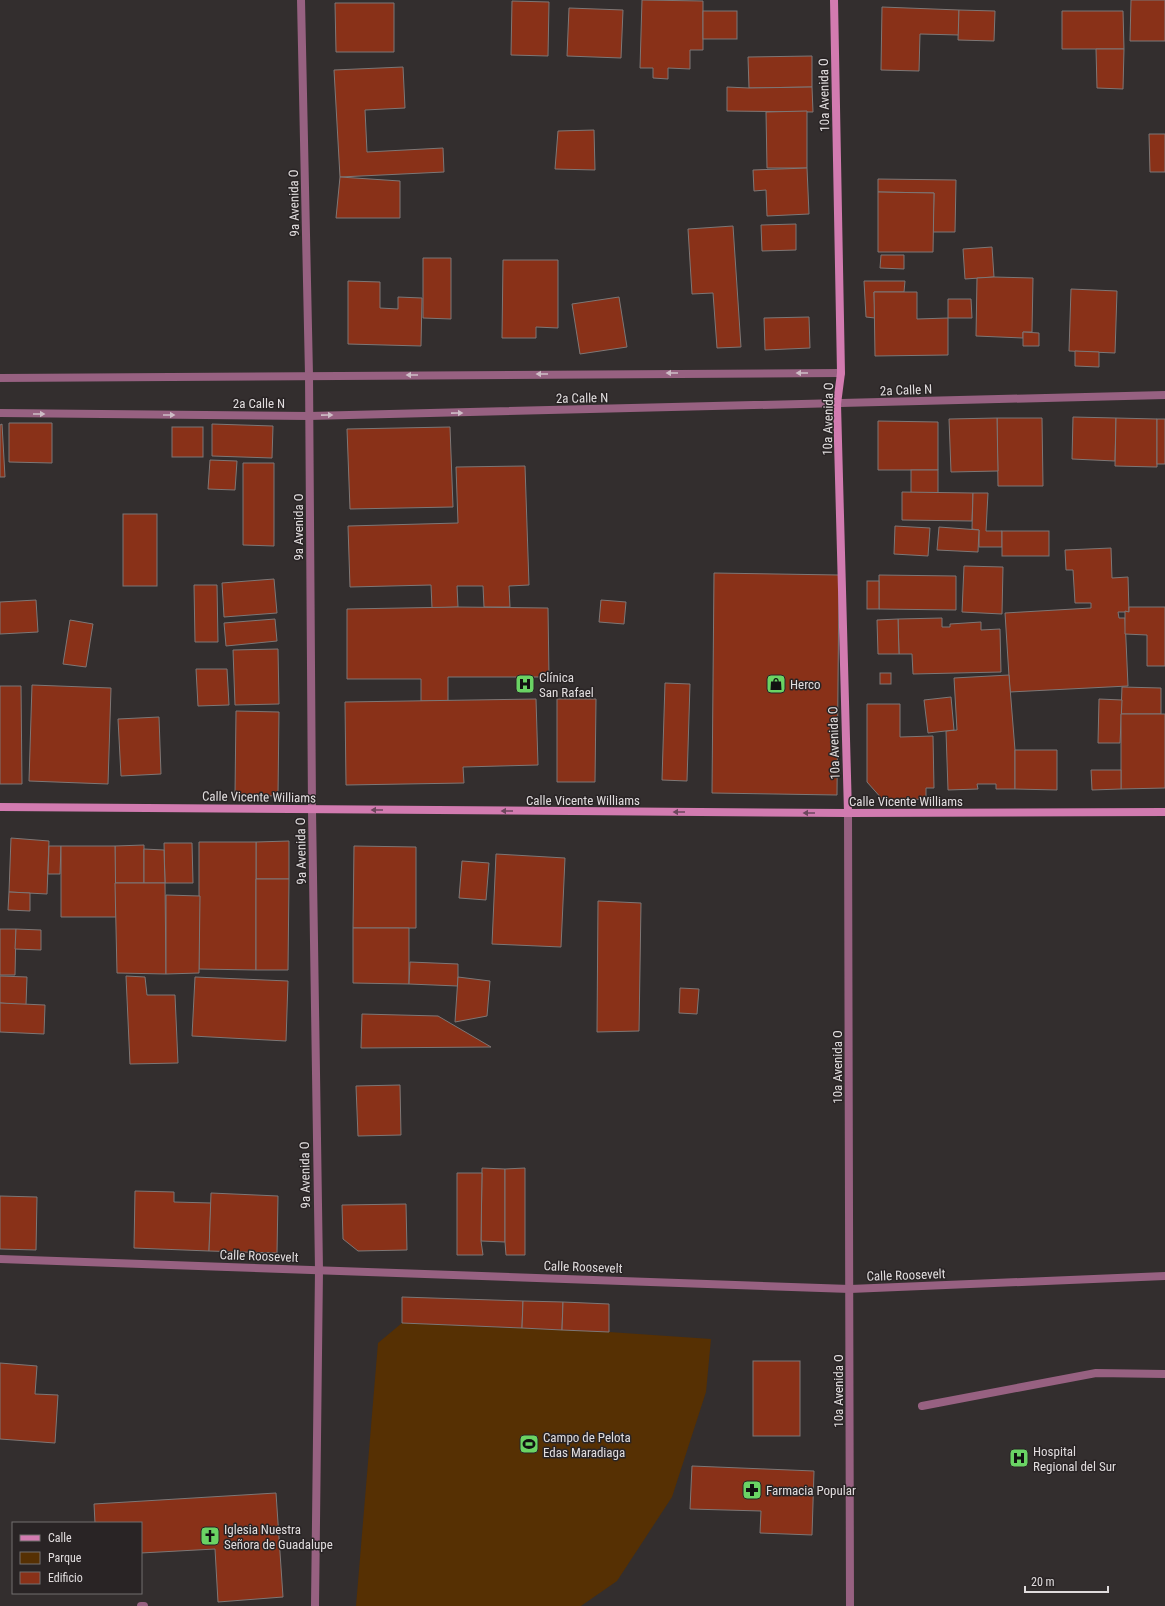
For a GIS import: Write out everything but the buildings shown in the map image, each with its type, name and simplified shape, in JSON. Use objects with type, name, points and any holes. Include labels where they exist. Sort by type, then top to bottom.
[{"type":"main road","name":"10a Avenida O","points":[[834,0],[841,372],[837,404],[848,813]]},
{"type":"main road","name":"Calle Vicente Williams","points":[[0,807],[848,813],[1165,812]]},
{"type":"street","name":"9a Avenida O","points":[[301,0],[309,375],[312,810],[319,1270],[315,1606]]},
{"type":"street","name":"2a Calle N","points":[[0,378],[841,372]]},
{"type":"street","name":"2a Calle N","points":[[0,413],[309,416],[1165,395]]},
{"type":"street","name":"10a Avenida O","points":[[848,813],[850,1606]]},
{"type":"street","name":"Calle Roosevelt","points":[[0,1258],[850,1289],[1165,1276]]},
{"type":"street","points":[[922,1406],[1096,1373],[1165,1374]]},
{"type":"green space","name":"Campo de Pelota Edas Maradiaga","points":[[402,1323],[609,1332],[711,1339],[706,1392],[672,1497],[617,1581],[581,1606],[356,1606],[378,1343]]},
{"type":"place","name":"Clínica San Rafael","points":[[525,684]]},
{"type":"place","name":"Herco","points":[[776,684]]},
{"type":"place","name":"Campo de Pelota Edas Maradiaga","points":[[529,1444]]},
{"type":"place","name":"Hospital Regional del Sur","points":[[1019,1458]]},
{"type":"place","name":"Farmacia Popular","points":[[752,1490]]},
{"type":"place","name":"Iglesia Nuestra Señora de Guadalupe","points":[[210,1536]]}]
